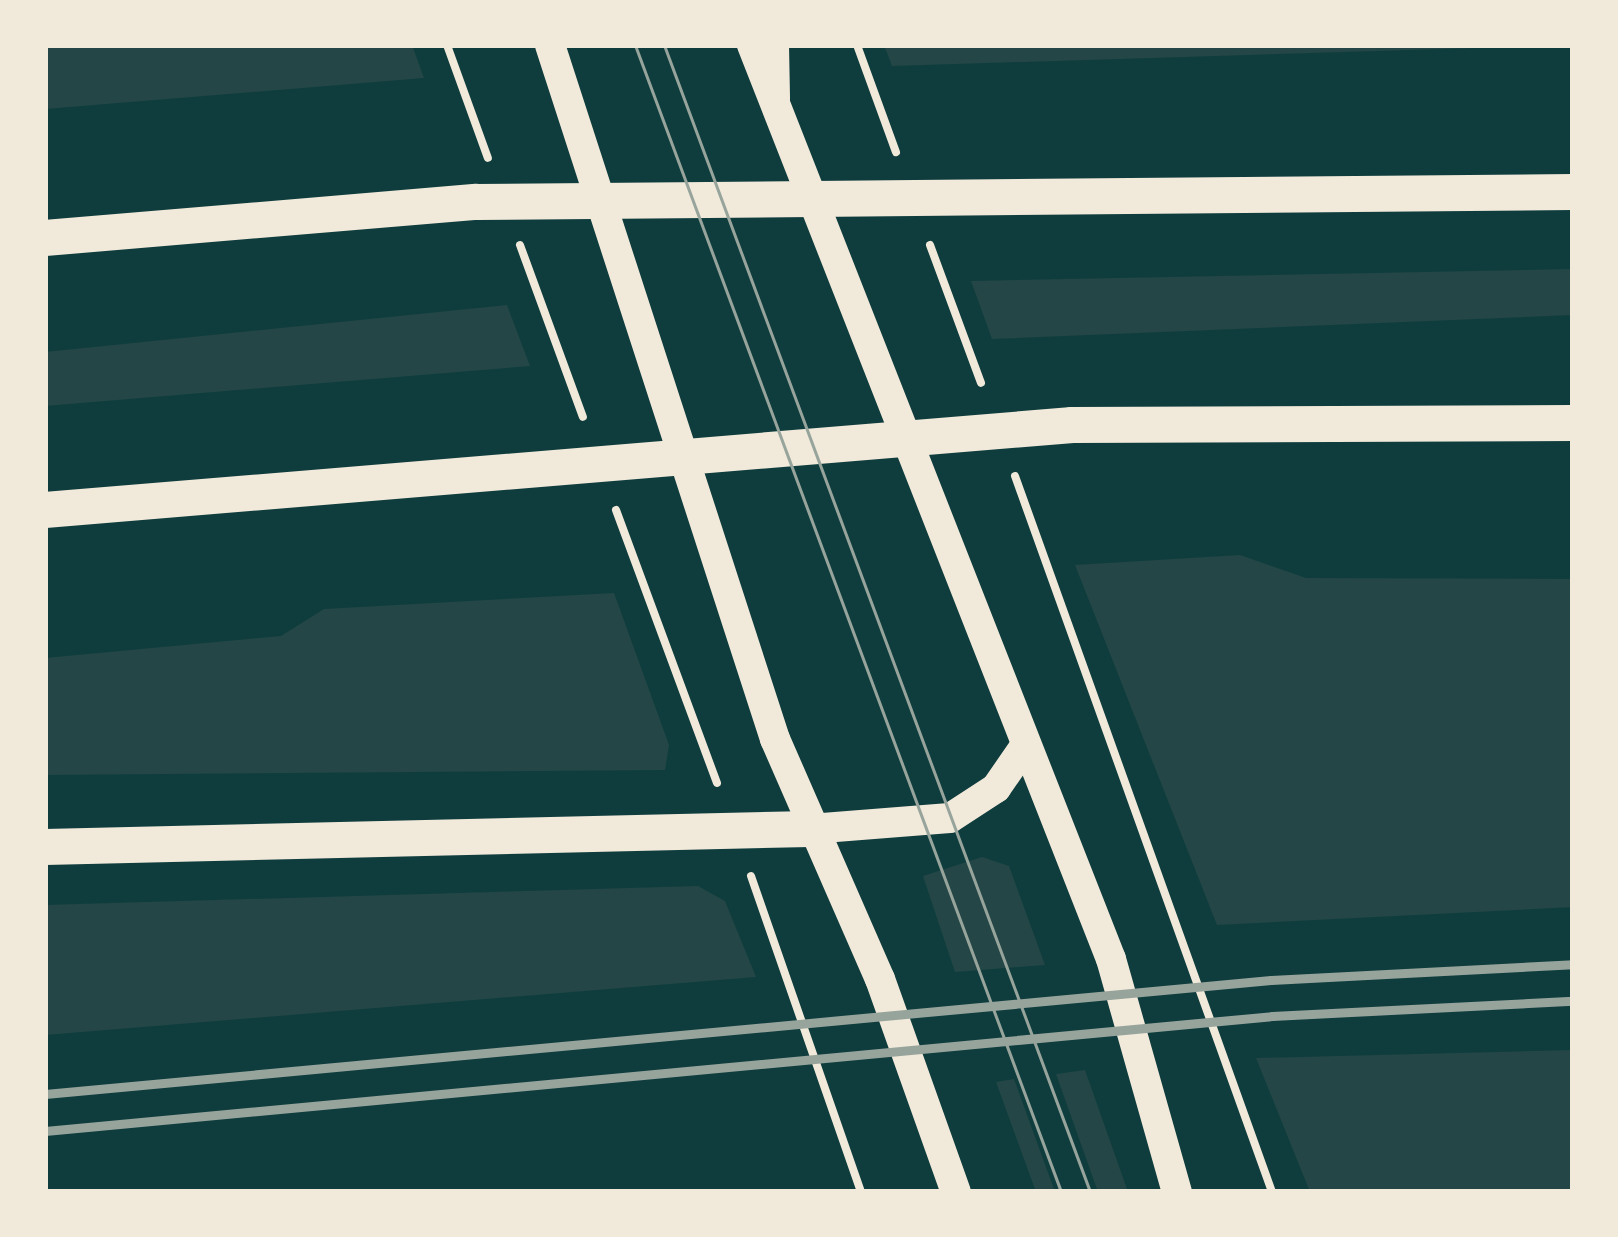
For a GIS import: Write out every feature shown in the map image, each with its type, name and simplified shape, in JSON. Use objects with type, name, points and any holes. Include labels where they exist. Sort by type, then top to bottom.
[{"type":"highway","points":[[45,238],[476,202],[1573,192]]},
{"type":"highway","points":[[45,510],[1072,425],[1573,423]]},
{"type":"highway","points":[[45,847],[736,835],[810,829]]},
{"type":"main road","points":[[550,45],[775,739],[810,829],[880,979],[956,1192]]},
{"type":"main road","points":[[752,45],[778,125],[1111,959],[1148,1064],[1177,1192]]},
{"type":"main road","points":[[778,45],[778,125]]},
{"type":"main road","points":[[810,829],[950,818],[996,788],[1019,735]]},
{"type":"path","points":[[447,45],[496,180]]},
{"type":"path","points":[[513,225],[586,428]]},
{"type":"path","points":[[611,496],[701,743]]},
{"type":"path","points":[[1103,716],[1271,1192]]},
{"type":"path","points":[[736,835],[862,1192]]},
{"type":"shaded area","points":[[45,45],[412,45],[424,78],[45,109]]},
{"type":"shaded area","points":[[884,45],[1573,45],[892,66]]},
{"type":"shaded area","points":[[1573,269],[1573,315],[992,339],[971,281]]},
{"type":"shaded area","points":[[507,305],[530,366],[45,406],[45,352]]},
{"type":"shaded area","points":[[1240,555],[1306,578],[1573,579],[1573,907],[1217,925],[1075,565]]},
{"type":"shaded area","points":[[614,593],[669,745],[665,770],[45,775],[45,658],[281,636],[324,609]]},
{"type":"shaded area","points":[[982,857],[1009,866],[1045,965],[955,972],[923,876]]},
{"type":"shaded area","points":[[698,886],[725,901],[756,977],[45,1035],[45,905]]},
{"type":"shaded area","points":[[1573,1050],[1573,1192],[1310,1192],[1256,1058]]},
{"type":"shaded area","points":[[1085,1070],[1128,1192],[1098,1192],[1056,1074]]},
{"type":"shaded area","points":[[1014,1079],[1055,1192],[1036,1192],[996,1082]]},
{"type":"tram line","points":[[635,45],[1061,1192]]},
{"type":"tram line","points":[[664,45],[1090,1192]]},
{"type":"railway","points":[[45,1094],[1271,980],[1573,964]]},
{"type":"railway","points":[[45,1131],[1272,1016],[1573,1001]]}]
